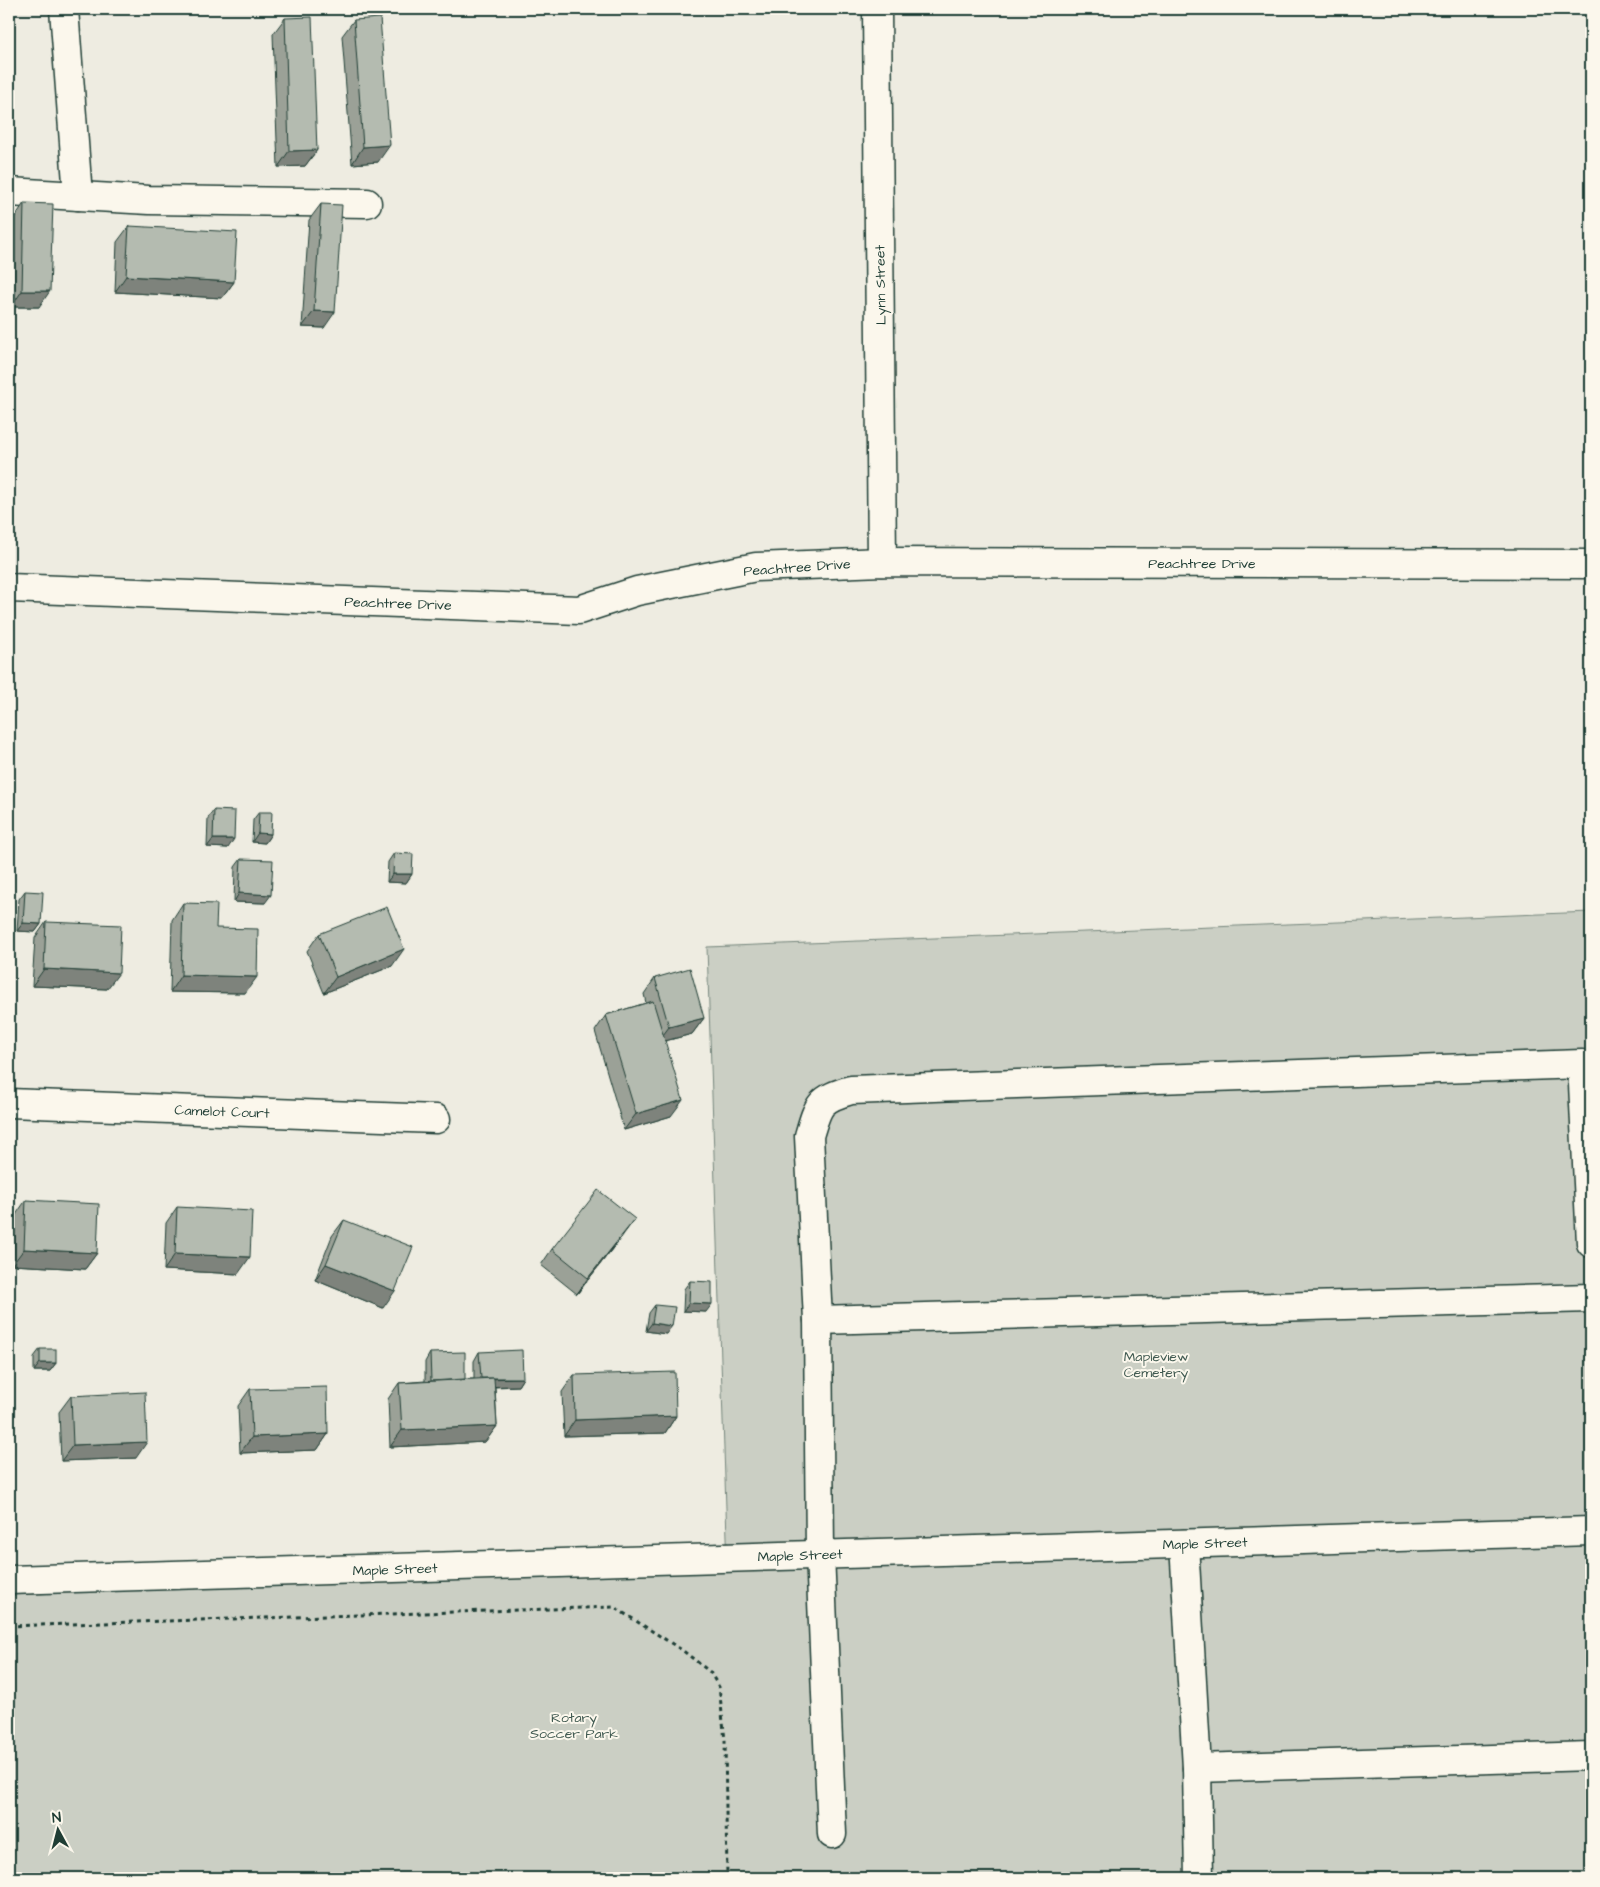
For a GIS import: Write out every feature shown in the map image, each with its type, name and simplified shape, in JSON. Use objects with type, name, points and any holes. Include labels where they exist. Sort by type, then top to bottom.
[{"type":"street","points":[[64,9],[78,196]]},
{"type":"street","name":"Lynn Street","points":[[877,9],[882,562]]},
{"type":"street","points":[[9,192],[149,200],[367,203]]},
{"type":"street","name":"Peachtree Drive","points":[[9,588],[579,610],[637,590],[756,567],[882,562],[1591,564]]},
{"type":"street","points":[[832,1834],[820,1554],[818,1320],[809,1136],[818,1107],[834,1095],[851,1090],[1586,1064],[1591,1243]]},
{"type":"street","name":"Camelot Court","points":[[9,1103],[436,1119]]},
{"type":"street","points":[[818,1320],[1591,1298]]},
{"type":"street","name":"Maple Street","points":[[9,1580],[1591,1531]]},
{"type":"street","points":[[1184,1544],[1197,1768],[1199,1878]]},
{"type":"street","points":[[1197,1768],[1591,1756]]},
{"type":"path","points":[[9,1626],[614,1606],[682,1650],[710,1672],[719,1687],[725,1740],[727,1878]]},
{"type":"green space","name":"Mapleview Cemetery","points":[[1591,912],[1591,1878],[9,1878],[9,1595],[728,1567],[707,947]]},
{"type":"building","points":[[312,17],[317,150],[289,151],[285,18]]},
{"type":"building","points":[[380,18],[390,145],[363,147],[354,20]]},
{"type":"building","points":[[24,203],[53,204],[50,291],[22,291]]},
{"type":"building","points":[[321,204],[342,205],[335,312],[314,311]]},
{"type":"building","points":[[129,226],[237,232],[234,282],[126,276]]},
{"type":"building","points":[[214,810],[235,811],[234,839],[213,839]]},
{"type":"building","points":[[259,812],[272,812],[271,834],[258,833]]},
{"type":"building","points":[[394,853],[413,854],[412,874],[393,874]]},
{"type":"building","points":[[241,859],[273,860],[271,895],[239,893]]},
{"type":"building","points":[[25,891],[43,892],[41,924],[23,923]]},
{"type":"building","points":[[183,903],[217,904],[216,928],[258,929],[257,977],[181,975]]},
{"type":"building","points":[[387,907],[404,949],[336,977],[319,934]]},
{"type":"building","points":[[46,922],[121,925],[119,973],[44,969]]},
{"type":"building","points":[[690,968],[704,1018],[669,1027],[655,978]]},
{"type":"building","points":[[653,1001],[683,1100],[636,1114],[606,1015]]},
{"type":"building","points":[[598,1190],[635,1219],[588,1278],[552,1249]]},
{"type":"building","points":[[26,1200],[99,1204],[97,1253],[24,1249]]},
{"type":"building","points":[[177,1207],[252,1211],[250,1257],[175,1254]]},
{"type":"building","points":[[344,1220],[413,1247],[395,1291],[326,1264]]},
{"type":"building","points":[[690,1281],[712,1282],[712,1304],[689,1303]]},
{"type":"building","points":[[655,1305],[675,1307],[672,1326],[652,1323]]},
{"type":"building","points":[[40,1349],[56,1349],[56,1363],[40,1363]]},
{"type":"building","points":[[522,1350],[523,1378],[481,1378],[479,1352]]},
{"type":"building","points":[[465,1352],[465,1379],[431,1381],[430,1353]]},
{"type":"building","points":[[675,1372],[676,1416],[575,1420],[574,1375]]},
{"type":"building","points":[[494,1378],[497,1426],[402,1430],[399,1383]]},
{"type":"building","points":[[327,1387],[328,1434],[252,1437],[250,1389]]},
{"type":"building","points":[[145,1392],[147,1442],[73,1445],[71,1396]]},
{"type":"park label","name":"Rotary Soccer Park","points":[[574,1725]]}]
